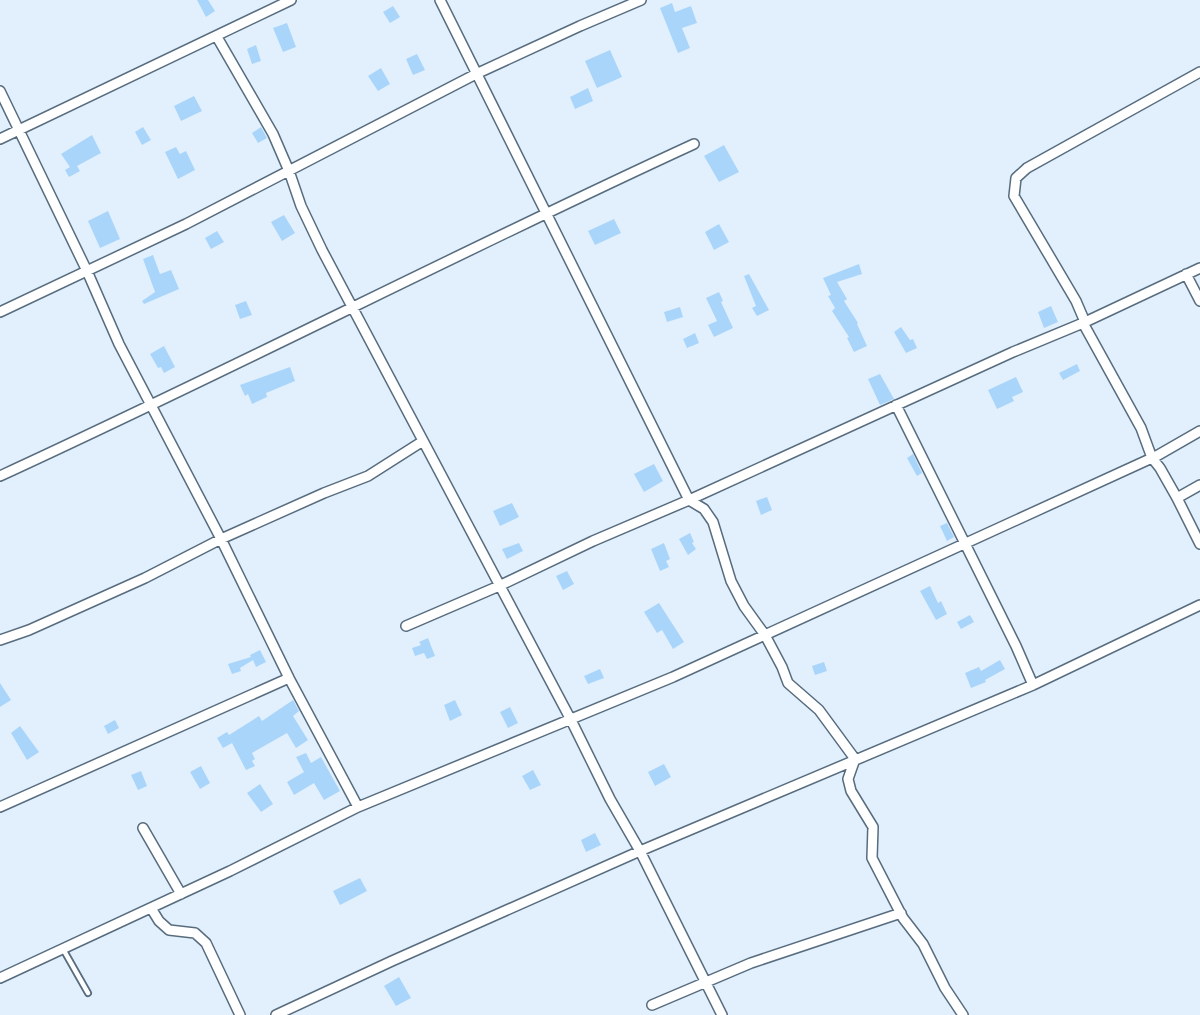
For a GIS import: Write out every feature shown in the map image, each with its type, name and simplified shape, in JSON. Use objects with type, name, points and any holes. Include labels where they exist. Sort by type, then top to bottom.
[{"type":"street","points":[[0,139],[291,0]]},
{"type":"street","points":[[440,0],[689,500],[704,509],[713,522],[730,581],[744,606],[765,635],[783,667],[788,683],[800,696],[819,710],[855,759]]},
{"type":"street","points":[[0,312],[289,171],[476,74],[641,0]]},
{"type":"street","points":[[217,37],[273,134],[301,206],[571,720],[610,799],[640,851],[722,1015]]},
{"type":"street","points":[[1200,72],[1037,162],[1016,178],[1014,196],[1076,302],[1084,322],[1141,428],[1152,458],[1177,498],[1200,544]]},
{"type":"street","points":[[0,91],[87,271],[119,344],[221,539],[289,678],[358,807]]},
{"type":"street","points":[[0,476],[153,406],[545,212],[694,144]]},
{"type":"street","points":[[406,626],[1200,268]]},
{"type":"street","points":[[1186,274],[1200,301]]},
{"type":"street","points":[[896,405],[1016,646],[1033,685]]},
{"type":"street","points":[[0,978],[181,894],[358,807],[673,677],[1152,458],[1200,431]]},
{"type":"street","points":[[0,640],[29,630],[145,578],[221,539],[368,476],[423,441]]},
{"type":"street","points":[[1177,498],[1200,485]]},
{"type":"street","points":[[276,1015],[640,851],[1033,685],[1200,605]]},
{"type":"street","points":[[0,807],[289,678]]},
{"type":"street","points":[[855,759],[848,774],[849,784],[860,808],[873,827],[872,858],[901,913],[923,944],[945,988],[963,1015]]},
{"type":"street","points":[[143,828],[181,894]]},
{"type":"street","points":[[151,908],[159,921],[169,930],[195,933],[206,943],[240,1015]]},
{"type":"street","points":[[652,1005],[750,963],[901,913]]},
{"type":"lane","points":[[63,949],[88,993]]},
{"type":"building","points":[[197,0],[208,0],[215,11],[206,17]]},
{"type":"building","points":[[672,3],[675,12],[691,6],[697,23],[682,28],[690,48],[678,53],[660,8]]},
{"type":"building","points":[[393,6],[400,17],[390,23],[383,12]]},
{"type":"building","points":[[287,23],[296,47],[283,52],[273,28]]},
{"type":"building","points":[[256,45],[261,61],[252,64],[247,49]]},
{"type":"building","points":[[610,50],[622,77],[597,88],[585,61]]},
{"type":"building","points":[[417,54],[425,70],[413,75],[406,59]]},
{"type":"building","points":[[381,68],[390,84],[378,91],[368,76]]},
{"type":"building","points":[[588,88],[593,101],[575,109],[570,97]]},
{"type":"building","points":[[194,96],[202,111],[181,121],[174,106]]},
{"type":"building","points":[[143,127],[151,140],[142,145],[135,132]]},
{"type":"building","points":[[261,127],[267,138],[258,143],[252,133]]},
{"type":"building","points":[[92,135],[101,153],[77,166],[80,171],[69,177],[65,170],[70,167],[61,154]]},
{"type":"building","points":[[724,145],[739,172],[719,182],[704,156]]},
{"type":"building","points":[[176,147],[180,154],[186,151],[195,170],[178,179],[165,152]]},
{"type":"building","points":[[108,211],[120,239],[100,248],[88,221]]},
{"type":"building","points":[[284,215],[295,233],[282,241],[271,222]]},
{"type":"building","points":[[614,219],[621,233],[595,245],[588,231]]},
{"type":"building","points":[[719,224],[729,242],[714,250],[705,232]]},
{"type":"building","points":[[217,231],[224,242],[211,249],[205,238]]},
{"type":"building","points":[[153,255],[160,274],[171,270],[179,289],[144,304],[142,301],[155,292],[143,259]]},
{"type":"building","points":[[859,264],[862,274],[837,282],[847,299],[844,301],[858,323],[867,346],[854,352],[847,338],[849,337],[832,311],[835,308],[828,296],[831,295],[823,278]]},
{"type":"building","points":[[749,274],[769,310],[757,316],[752,308],[756,306],[744,276]]},
{"type":"building","points":[[719,292],[733,328],[714,337],[708,325],[717,321],[706,298]]},
{"type":"building","points":[[246,301],[252,315],[240,319],[235,305]]},
{"type":"building","points":[[1051,306],[1058,322],[1044,328],[1038,312]]},
{"type":"building","points":[[680,307],[683,317],[667,322],[664,312]]},
{"type":"building","points":[[901,327],[910,340],[913,339],[917,348],[906,353],[894,332]]},
{"type":"building","points":[[695,333],[699,343],[687,348],[683,339]]},
{"type":"building","points":[[164,346],[175,367],[164,373],[161,367],[158,368],[150,354]]},
{"type":"building","points":[[1077,364],[1080,371],[1063,380],[1059,373]]},
{"type":"building","points":[[290,367],[295,381],[266,393],[267,397],[252,404],[248,394],[245,396],[240,385]]},
{"type":"building","points":[[880,374],[894,399],[880,405],[868,379]]},
{"type":"building","points":[[1016,377],[1023,392],[1012,397],[1014,401],[997,409],[988,390]]},
{"type":"building","points":[[913,454],[922,473],[917,476],[907,458]]},
{"type":"building","points":[[654,464],[663,481],[644,492],[634,474]]},
{"type":"building","points":[[767,497],[772,510],[761,515],[756,501]]},
{"type":"building","points":[[512,503],[519,517],[500,526],[493,511]]},
{"type":"building","points":[[947,523],[954,537],[947,541],[940,526]]},
{"type":"building","points":[[690,533],[696,549],[688,555],[679,539]]},
{"type":"building","points":[[519,543],[523,551],[507,559],[502,549]]},
{"type":"building","points":[[664,543],[670,559],[666,561],[669,567],[660,571],[651,549]]},
{"type":"building","points":[[567,571],[574,584],[563,590],[556,576]]},
{"type":"building","points":[[930,586],[938,603],[941,601],[947,614],[936,620],[920,591]]},
{"type":"building","points":[[659,603],[684,642],[673,649],[662,630],[657,633],[644,612]]},
{"type":"building","points":[[970,615],[974,622],[961,629],[957,622]]},
{"type":"building","points":[[428,638],[435,656],[427,659],[424,653],[415,656],[412,648],[421,645],[419,642]]},
{"type":"building","points":[[260,650],[266,662],[256,667],[253,660],[240,668],[241,671],[232,674],[228,664],[251,657],[250,655]]},
{"type":"building","points":[[1000,660],[1005,669],[985,680],[986,682],[971,688],[965,673],[979,667],[981,671]]},
{"type":"building","points":[[824,662],[827,671],[815,675],[812,666]]},
{"type":"building","points":[[600,669],[604,678],[588,684],[584,676]]},
{"type":"building","points":[[0,683],[11,700],[0,707]]},
{"type":"building","points":[[293,700],[299,711],[293,716],[308,740],[296,748],[287,733],[252,753],[255,766],[246,770],[232,743],[223,748],[217,738],[227,732],[229,735],[259,716],[262,721]]},
{"type":"building","points":[[455,700],[462,715],[450,721],[444,705]]},
{"type":"building","points":[[510,707],[518,723],[508,728],[500,712]]},
{"type":"building","points":[[115,720],[119,728],[108,734],[104,726]]},
{"type":"building","points":[[20,726],[39,752],[27,760],[11,733]]},
{"type":"building","points":[[306,753],[311,763],[321,757],[340,791],[324,800],[314,783],[294,795],[287,782],[304,772],[296,757]]},
{"type":"building","points":[[664,764],[671,777],[655,786],[648,772]]},
{"type":"building","points":[[201,766],[210,783],[200,789],[190,772]]},
{"type":"building","points":[[533,770],[541,785],[530,790],[522,776]]},
{"type":"building","points":[[141,771],[147,786],[138,790],[131,775]]},
{"type":"building","points":[[260,784],[273,804],[261,812],[247,793]]},
{"type":"building","points":[[595,833],[601,845],[586,852],[581,840]]},
{"type":"building","points":[[360,878],[367,891],[340,905],[333,891]]},
{"type":"building","points":[[399,977],[411,998],[396,1006],[384,986]]}]
